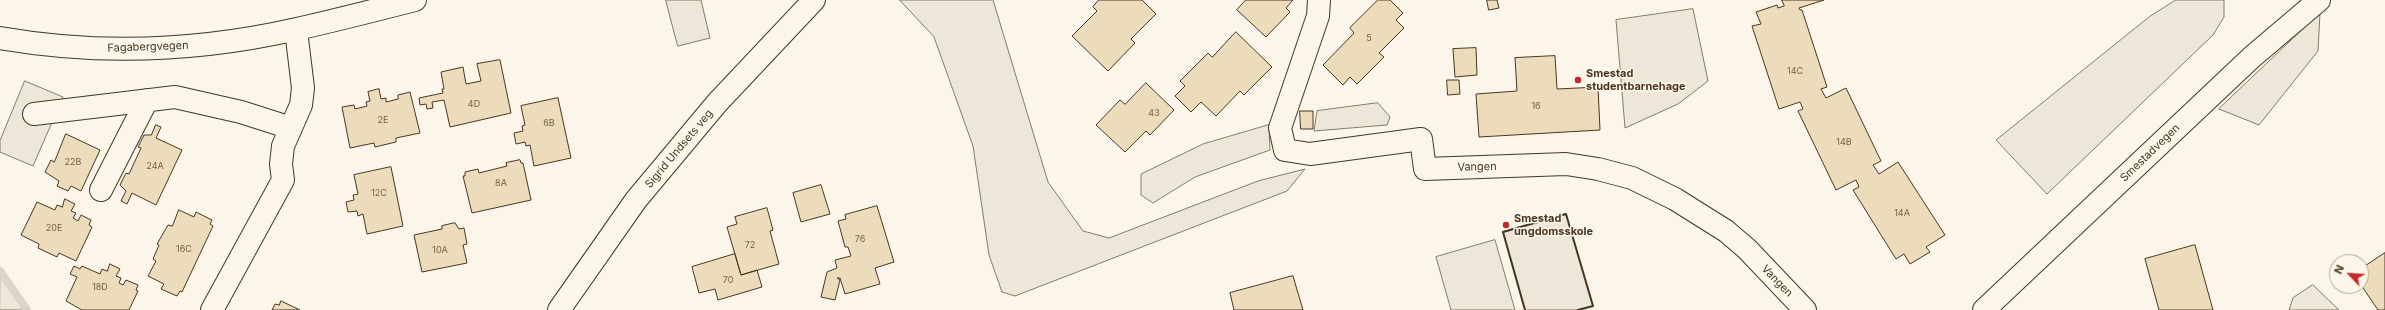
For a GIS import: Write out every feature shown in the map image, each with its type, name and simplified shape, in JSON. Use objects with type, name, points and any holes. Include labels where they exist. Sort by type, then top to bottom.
[{"type":"street","name":"Fagabergvegen","points":[[0,38],[79,49],[155,48],[209,44],[296,30],[415,0]]},
{"type":"street","name":"Sigrid Undsets veg","points":[[559,310],[641,194],[717,103],[814,0]]},
{"type":"street","name":"Vangen","points":[[1319,0],[1318,16],[1280,128],[1285,150],[1310,154],[1421,139],[1425,169],[1566,164],[1598,169],[1632,178],[1675,198],[1726,231],[1805,310]]},
{"type":"street","name":"Smestadvegen","points":[[1984,310],[2252,57],[2320,0]]},
{"type":"street","points":[[212,310],[283,180],[281,164],[283,146],[301,105],[303,88],[296,30]]},
{"type":"street","points":[[34,114],[175,97],[241,112],[291,128]]},
{"type":"street","points":[[101,190],[147,100]]},
{"type":"shaded area","points":[[666,0],[701,0],[710,38],[678,46]]},
{"type":"shaded area","points":[[900,0],[993,0],[1048,182],[1083,231],[1109,238],[1258,181],[1305,169],[1287,191],[1015,296],[1002,292],[989,255],[973,146],[934,37]]},
{"type":"shaded area","points":[[2176,0],[2224,0],[2224,17],[2213,35],[2047,194],[1996,140],[2149,17]]},
{"type":"shaded area","points":[[1693,9],[1708,81],[1678,104],[1625,128],[1616,20]]},
{"type":"shaded area","points":[[2320,13],[2318,51],[2259,125],[2219,109]]},
{"type":"shaded area","points":[[25,81],[63,97],[33,166],[0,152],[0,141]]},
{"type":"shaded area","points":[[1378,103],[1390,117],[1387,125],[1314,131],[1317,111]]},
{"type":"shaded area","points":[[1269,125],[1270,150],[1195,177],[1153,203],[1141,195],[1141,174],[1203,144]]},
{"type":"shaded area","points":[[1566,214],[1593,306],[1578,310],[1525,310],[1503,232]]},
{"type":"shaded area","points":[[1495,240],[1515,310],[1451,310],[1436,257]]},
{"type":"shaded area","points":[[0,271],[28,310],[0,310]]},
{"type":"shaded area","points":[[2313,285],[2339,310],[2289,310],[2293,298]]},
{"type":"building","points":[[1099,0],[1142,0],[1156,14],[1131,39],[1135,43],[1108,71],[1072,36],[1097,11],[1093,7]]},
{"type":"building","points":[[1246,0],[1293,0],[1286,8],[1290,12],[1266,37],[1237,10]]},
{"type":"building","points":[[1378,0],[1390,0],[1403,13],[1396,20],[1404,28],[1379,53],[1384,57],[1357,84],[1350,77],[1343,85],[1323,65],[1354,33],[1350,28]]},
{"type":"building","points":[[1487,0],[1497,0],[1499,8],[1489,10]]},
{"type":"building","points":[[1782,0],[1824,0],[1799,8],[1802,10],[1827,87],[1821,89],[1826,98],[1846,88],[1881,161],[1873,165],[1879,174],[1898,162],[1945,235],[1926,247],[1930,252],[1910,264],[1904,254],[1896,259],[1853,190],[1859,187],[1856,180],[1836,190],[1798,111],[1803,109],[1800,102],[1779,109],[1752,26],[1761,24],[1756,12],[1777,5],[1778,8],[1784,6]]},
{"type":"building","points":[[1236,32],[1272,67],[1244,95],[1240,91],[1216,116],[1201,102],[1191,112],[1175,96],[1185,86],[1180,81],[1208,53],[1212,57]]},
{"type":"building","points":[[1476,48],[1477,75],[1455,77],[1453,49]]},
{"type":"building","points":[[1555,56],[1557,89],[1598,87],[1600,130],[1479,137],[1476,94],[1517,91],[1515,58]]},
{"type":"building","points":[[500,60],[511,113],[450,127],[444,100],[432,102],[433,108],[427,109],[426,104],[420,105],[419,98],[443,93],[442,89],[444,89],[441,72],[463,67],[466,84],[481,81],[477,64]]},
{"type":"building","points":[[1447,80],[1459,80],[1460,94],[1448,95]]},
{"type":"building","points":[[1146,83],[1174,110],[1150,135],[1146,131],[1125,152],[1096,125],[1120,100],[1125,104]]},
{"type":"building","points":[[379,89],[381,99],[386,98],[386,102],[398,99],[398,95],[410,92],[420,133],[396,138],[396,142],[375,147],[374,143],[350,148],[342,107],[354,105],[355,109],[367,106],[366,102],[370,101],[368,92]]},
{"type":"building","points":[[558,98],[571,158],[534,166],[530,145],[526,146],[525,142],[516,144],[514,133],[523,131],[522,126],[525,125],[521,106]]},
{"type":"building","points":[[1300,111],[1313,111],[1313,129],[1301,129]]},
{"type":"building","points":[[156,125],[161,127],[156,138],[182,150],[156,205],[132,193],[127,204],[121,201],[126,191],[120,185],[126,173],[129,174],[141,148],[138,147],[144,135],[151,135]]},
{"type":"building","points":[[66,134],[100,150],[81,191],[71,186],[68,191],[57,186],[59,181],[45,172],[51,160],[54,162]]},
{"type":"building","points":[[520,160],[521,163],[523,163],[531,200],[472,213],[463,176],[465,176],[465,172],[478,169],[479,173],[507,166],[506,163]]},
{"type":"building","points":[[391,167],[403,226],[367,234],[363,214],[358,216],[357,211],[348,212],[346,202],[354,200],[353,195],[358,194],[354,175]]},
{"type":"building","points":[[821,185],[830,214],[801,222],[793,193]]},
{"type":"building","points":[[65,199],[75,204],[71,211],[76,213],[73,218],[78,221],[81,215],[91,220],[89,225],[92,227],[76,261],[59,253],[57,257],[38,248],[39,244],[21,235],[37,202],[55,210],[57,205],[62,207]]},
{"type":"building","points":[[877,206],[894,262],[875,268],[880,284],[845,294],[840,278],[837,278],[840,280],[835,300],[821,297],[827,272],[837,268],[835,260],[851,256],[848,247],[845,247],[838,221],[846,219],[845,215]]},
{"type":"building","points":[[767,208],[773,230],[770,231],[779,264],[741,275],[727,227],[737,224],[735,217]]},
{"type":"building","points":[[179,210],[194,217],[196,212],[212,220],[210,224],[213,226],[182,292],[180,291],[177,296],[161,289],[164,284],[148,276],[156,261],[153,259],[159,245],[157,244],[168,225],[172,226]]},
{"type":"building","points":[[455,223],[459,229],[464,228],[467,244],[463,245],[467,263],[422,272],[414,235],[442,229],[442,226]]},
{"type":"building","points":[[2195,245],[2213,310],[2159,310],[2145,259]]},
{"type":"building","points":[[2385,253],[2385,310],[2378,310],[2367,294],[2369,294],[2369,264]]},
{"type":"building","points":[[735,254],[741,275],[757,270],[762,287],[718,300],[715,289],[699,293],[692,267]]},
{"type":"building","points":[[110,264],[120,269],[116,276],[121,278],[119,283],[123,285],[126,280],[138,285],[136,290],[138,291],[129,310],[82,310],[66,301],[77,277],[70,274],[74,266],[80,269],[82,266],[100,274],[102,269],[107,271]]},
{"type":"building","points":[[1293,276],[1303,310],[1234,310],[1230,293]]},
{"type":"building","points":[[281,301],[300,310],[272,310],[275,304],[279,305]]},
{"type":"waterway","points":[[0,271],[27,310]]},
{"type":"wall","points":[[1525,310],[1503,232],[1566,214],[1593,306],[1578,310]]},
{"type":"place","name":"Smestad studentbarnehage","points":[[1578,80]]},
{"type":"place","name":"Smestad ungdomsskole","points":[[1506,225]]}]
